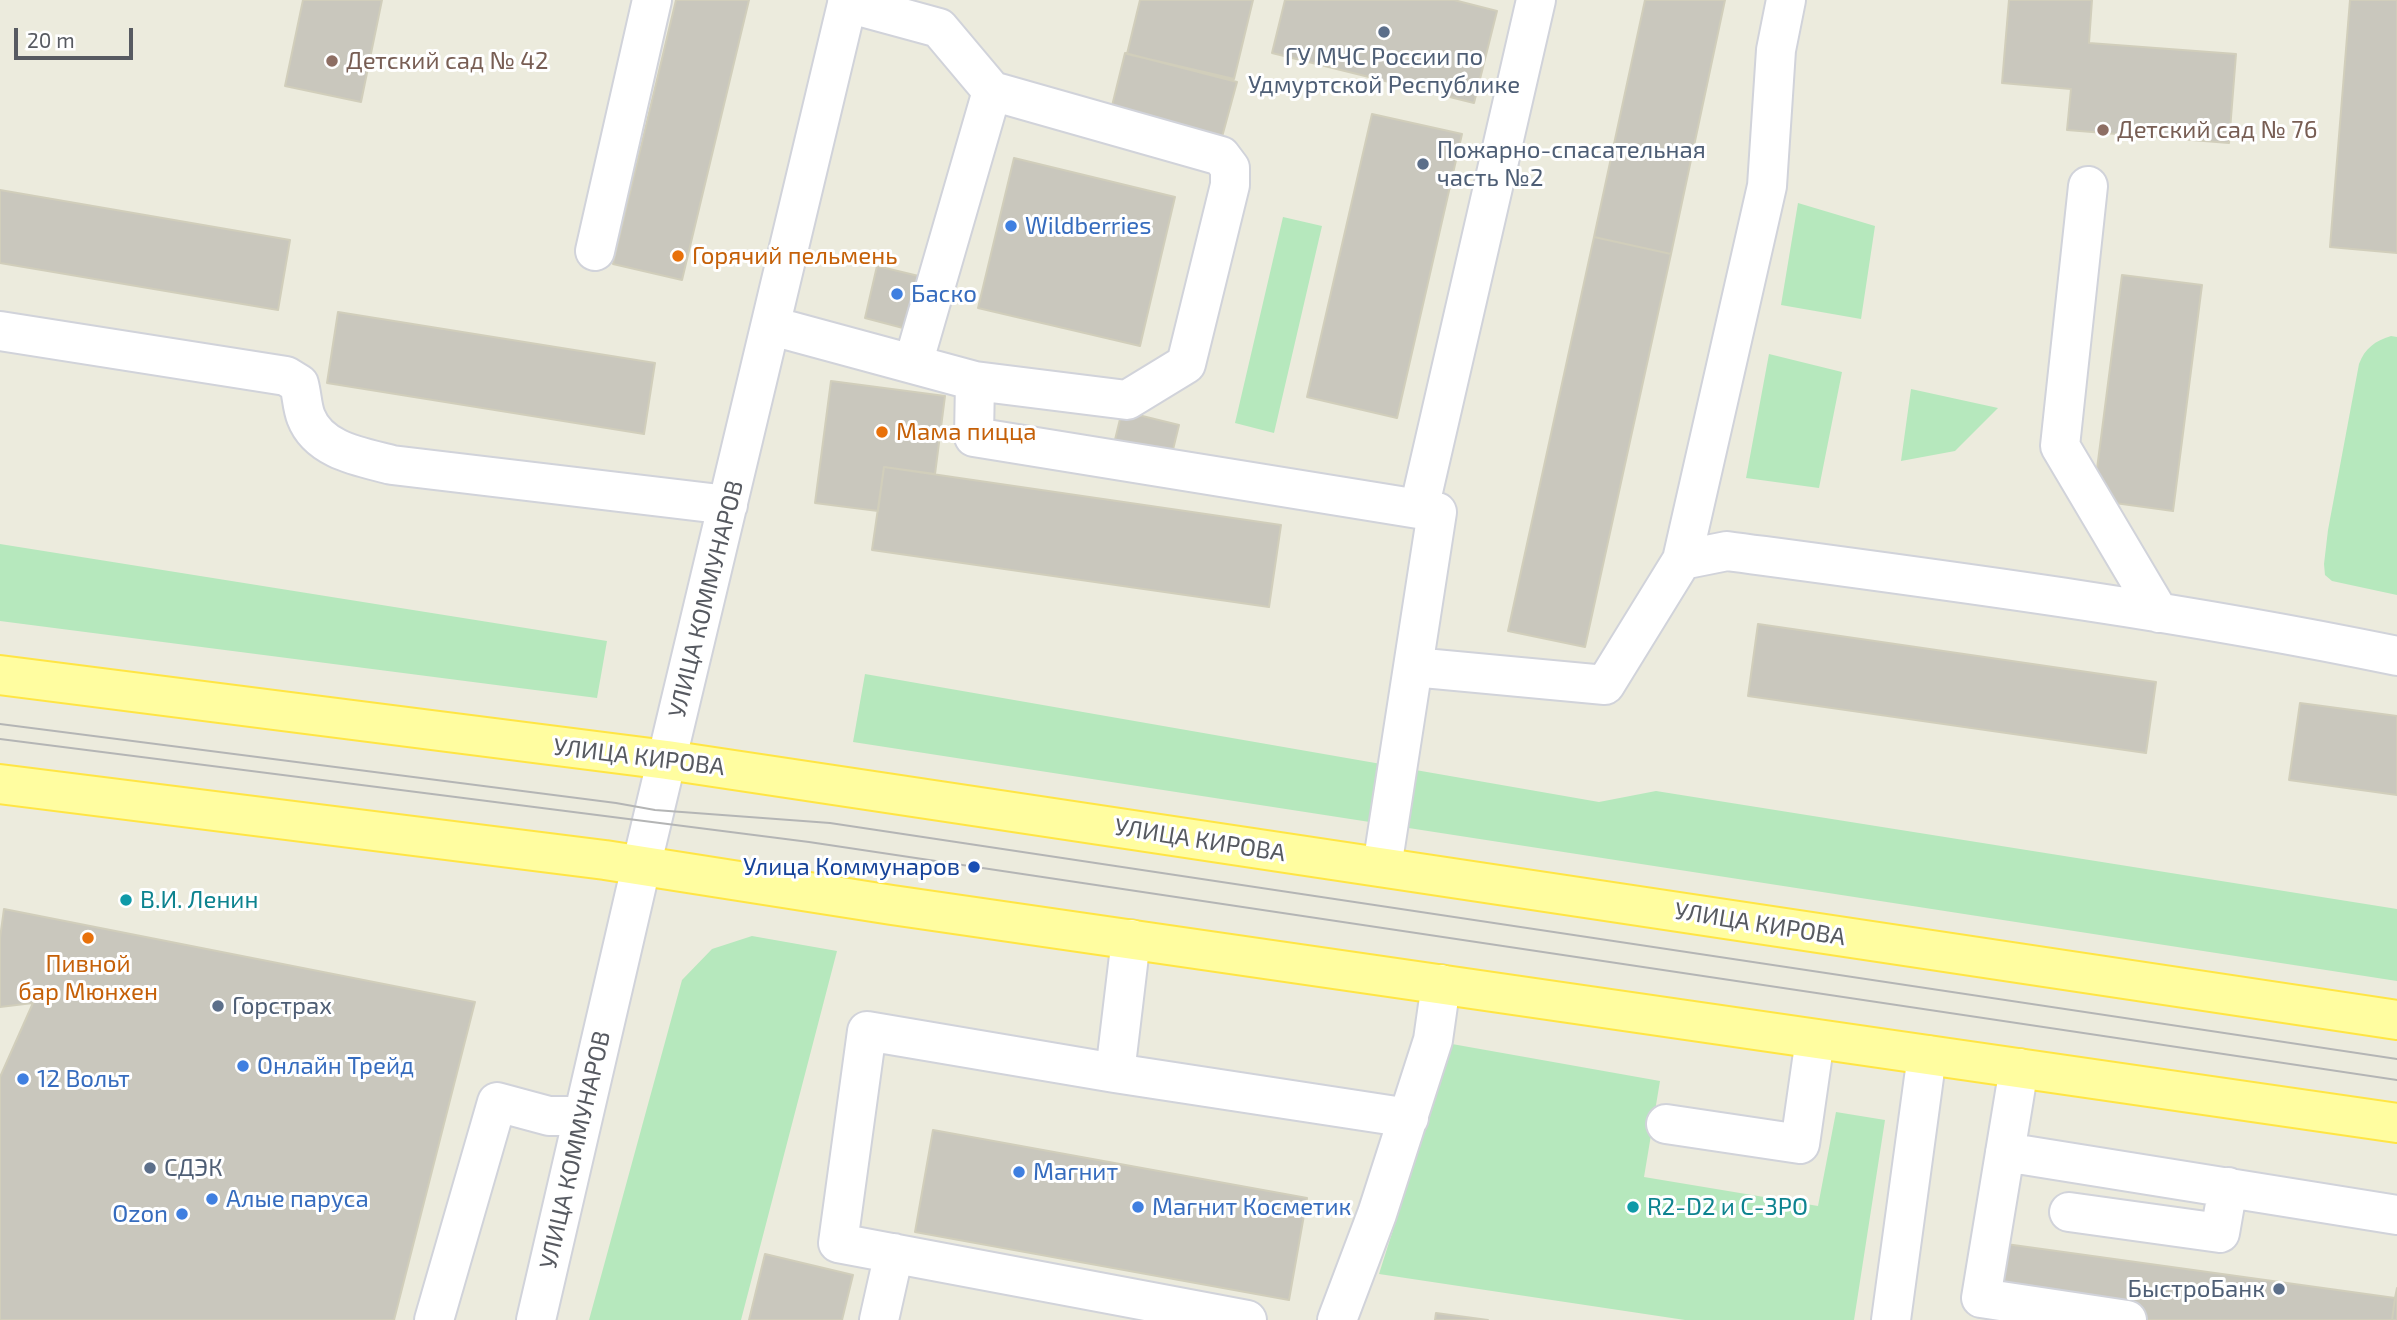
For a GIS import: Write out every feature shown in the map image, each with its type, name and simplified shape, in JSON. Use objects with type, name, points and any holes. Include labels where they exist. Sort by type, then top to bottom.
[{"type":"main road","name":"УЛИЦА КИРОВА","points":[[0,675],[667,760],[2397,1020]]},
{"type":"main road","points":[[0,784],[605,860],[1441,985],[2397,1123]]},
{"type":"street","points":[[595,251],[652,0]]},
{"type":"street","points":[[1419,509],[1536,0]]},
{"type":"street","points":[[1413,667],[1605,685],[1682,559],[1767,186],[1776,50],[1786,0]]},
{"type":"street","points":[[772,326],[975,381],[1127,400],[1186,364],[1230,185],[1230,168],[1221,156],[992,91],[939,28],[848,2]]},
{"type":"street","name":"УЛИЦА КОММУНАРОВ","points":[[536,1320],[582,1116],[848,2]]},
{"type":"street","points":[[913,364],[992,91]]},
{"type":"street","points":[[2088,186],[2060,446],[2159,613]]},
{"type":"street","points":[[0,331],[286,376],[299,384],[307,419],[338,450],[392,465],[729,505]]},
{"type":"street","points":[[975,381],[974,437],[1437,512],[1382,867]]},
{"type":"street","points":[[1682,559],[1727,551],[1996,587],[2319,640],[2397,656]]},
{"type":"street","points":[[1115,1073],[1130,939]]},
{"type":"street","points":[[1336,1320],[1363,1252],[1409,1118],[1433,1040],[1441,985]]},
{"type":"street","points":[[1247,1320],[1185,1314],[838,1243],[867,1031],[1115,1073],[1409,1118]]},
{"type":"street","points":[[1666,1124],[1800,1144],[1815,1039]]},
{"type":"street","points":[[1891,1320],[1927,1055]]},
{"type":"street","points":[[2018,1068],[1981,1298],[2127,1320]]},
{"type":"street","points":[[434,1320],[497,1102],[550,1116],[582,1116]]},
{"type":"street","points":[[2005,1152],[2397,1215]]},
{"type":"street","points":[[2069,1212],[2220,1233],[2228,1187]]},
{"type":"street","points":[[879,1320],[894,1253]]},
{"type":"green space","points":[[1798,203],[1875,226],[1861,319],[1781,305]]},
{"type":"green space","points":[[1283,217],[1322,226],[1274,433],[1235,423]]},
{"type":"green space","points":[[2391,336],[2397,337],[2397,595],[2332,581],[2325,575],[2324,564],[2359,364],[2371,346]]},
{"type":"green space","points":[[1769,354],[1842,372],[1819,488],[1746,478]]},
{"type":"green space","points":[[1911,389],[1998,408],[1955,451],[1901,461]]},
{"type":"green space","points":[[0,544],[607,641],[597,698],[0,621]]},
{"type":"green space","points":[[865,674],[1599,802],[1656,791],[2397,909],[2397,981],[853,742]]},
{"type":"green space","points":[[752,936],[837,951],[741,1320],[589,1320],[682,980],[712,949]]},
{"type":"green space","points":[[1452,1044],[1660,1081],[1644,1177],[1818,1206],[1836,1112],[1885,1120],[1854,1320],[1685,1320],[1379,1274]]},
{"type":"building","points":[[303,0],[382,0],[361,102],[285,86]]},
{"type":"building","points":[[676,0],[749,0],[682,280],[613,264]]},
{"type":"building","points":[[1140,0],[1253,0],[1234,79],[1127,54]]},
{"type":"building","name":"ГУ МЧС России по Удмуртской Республике","points":[[1285,0],[1454,0],[1497,11],[1474,103],[1272,53]]},
{"type":"building","points":[[1645,0],[1725,0],[1671,254],[1594,237]]},
{"type":"building","points":[[2009,0],[2092,0],[2089,43],[2236,54],[2229,143],[2067,130],[2071,89],[2002,83]]},
{"type":"building","points":[[2350,0],[2397,0],[2397,253],[2330,247]]},
{"type":"building","points":[[1125,53],[1237,82],[1222,137],[1111,110]]},
{"type":"building","points":[[1372,114],[1462,134],[1397,418],[1307,397]]},
{"type":"building","points":[[1014,158],[1175,197],[1140,346],[978,308]]},
{"type":"building","points":[[0,190],[290,240],[278,310],[0,263]]},
{"type":"building","points":[[1594,237],[1671,254],[1585,647],[1508,631]]},
{"type":"building","name":"Баско","points":[[877,266],[927,278],[919,311],[906,319],[903,328],[865,318]]},
{"type":"building","points":[[2122,275],[2202,285],[2173,511],[2093,500]]},
{"type":"building","points":[[338,312],[655,363],[644,434],[327,383]]},
{"type":"building","name":"Мама пицца","points":[[831,381],[945,396],[935,474],[884,467],[878,511],[815,503]]},
{"type":"building","points":[[1122,411],[1179,425],[1169,466],[1112,452]]},
{"type":"building","points":[[884,467],[1281,525],[1269,607],[872,550]]},
{"type":"building","points":[[1758,624],[2156,682],[2146,753],[1748,696]]},
{"type":"building","points":[[2300,703],[2397,716],[2397,795],[2289,780]]},
{"type":"building","name":"Алые паруса","points":[[4,909],[475,1002],[394,1320],[0,1320],[0,1077],[33,1003],[0,1007],[0,938]]},
{"type":"building","points":[[933,1130],[1307,1198],[1289,1300],[915,1232]]},
{"type":"building","points":[[2006,1244],[2395,1298],[2392,1320],[1996,1320]]},
{"type":"building","points":[[765,1254],[853,1275],[842,1320],[749,1320]]},
{"type":"building","points":[[2397,1288],[2397,1320],[2392,1320],[2395,1298]]},
{"type":"building","points":[[1436,1313],[1488,1320],[1435,1320]]},
{"type":"tram line","points":[[0,724],[655,810],[830,823],[2397,1059]]},
{"type":"tram line","points":[[0,739],[809,842],[2397,1080]]},
{"type":"place","name":"ГУ МЧС России по Удмуртской Республике","points":[[1384,32]]},
{"type":"place","name":"Детский сад № 42","points":[[332,61]]},
{"type":"place","name":"Детский сад № 76","points":[[2103,130]]},
{"type":"place","name":"Пожарно-спасательная часть №2","points":[[1423,164]]},
{"type":"place","name":"Wildberries","points":[[1011,226]]},
{"type":"place","name":"Горячий пельмень","points":[[678,256]]},
{"type":"place","name":"Баско","points":[[897,294]]},
{"type":"place","name":"Мама пицца","points":[[882,432]]},
{"type":"place","name":"Улица Коммунаров","points":[[974,867]]},
{"type":"place","name":"В.И. Ленин","points":[[126,900]]},
{"type":"place","name":"Пивной бар Мюнхен","points":[[88,938]]},
{"type":"place","name":"Горстрах","points":[[218,1006]]},
{"type":"place","name":"Онлайн Трейд","points":[[243,1066]]},
{"type":"place","name":"12 Вольт","points":[[23,1079]]},
{"type":"place","name":"СДЭК","points":[[150,1168]]},
{"type":"place","name":"Магнит","points":[[1019,1172]]},
{"type":"place","name":"Алые паруса","points":[[212,1199]]},
{"type":"place","name":"Магнит Косметик","points":[[1138,1207]]},
{"type":"place","name":"R2-D2 и C-3PO","points":[[1633,1207]]},
{"type":"place","name":"Ozon","points":[[182,1214]]},
{"type":"place","name":"БыстроБанк","points":[[2279,1289]]}]
